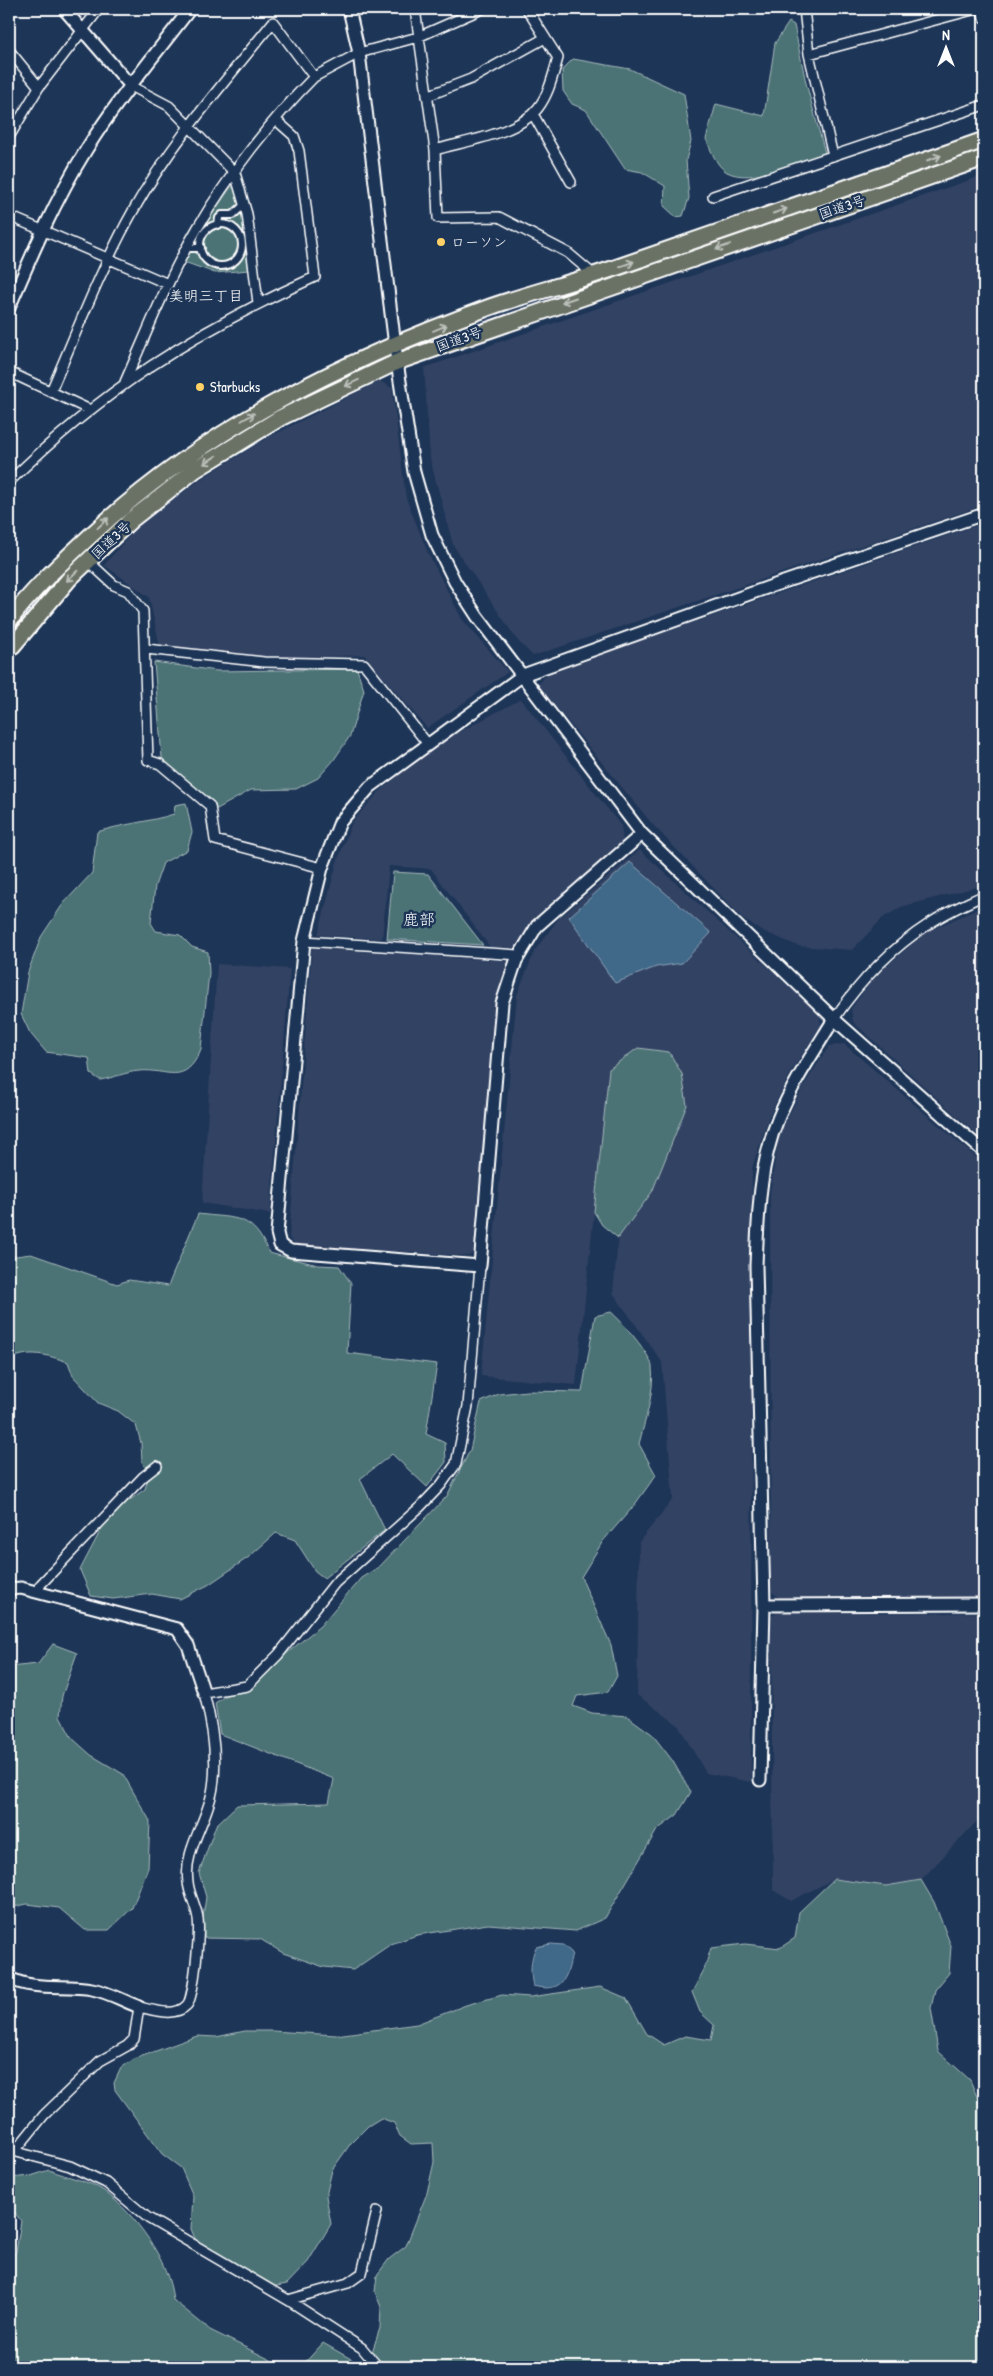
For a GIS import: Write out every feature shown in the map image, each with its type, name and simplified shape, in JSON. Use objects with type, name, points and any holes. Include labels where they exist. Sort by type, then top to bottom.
[{"type":"highway","name":"国道3号","points":[[9,621],[58,566],[116,512],[184,458],[228,428],[274,401],[359,359],[491,307],[594,275],[984,140]]},
{"type":"highway","name":"国道3号","points":[[9,650],[30,622],[88,561],[145,509],[195,470],[237,443],[289,414],[397,362],[520,317],[984,158]]},
{"type":"street","points":[[64,9],[131,86],[169,106],[235,172],[245,204],[258,303]]},
{"type":"street","points":[[9,137],[39,87],[99,9]]},
{"type":"street","points":[[9,308],[42,231],[86,150],[131,86],[190,9]]},
{"type":"street","points":[[348,9],[360,53],[394,346],[414,472],[432,535],[459,589],[642,834],[834,1019],[984,1152]]},
{"type":"street","points":[[415,9],[434,150],[438,218],[499,217],[568,253],[594,275]]},
{"type":"street","points":[[125,382],[186,248],[235,172],[293,98],[314,77],[360,53],[418,37],[482,9]]},
{"type":"street","points":[[434,150],[514,127],[532,114],[548,92],[558,58],[526,9]]},
{"type":"street","points":[[804,9],[809,54],[833,156]]},
{"type":"street","points":[[809,54],[976,9]]},
{"type":"street","points":[[982,9],[984,18]]},
{"type":"street","points":[[51,391],[109,259],[133,211],[189,127],[273,22],[314,77]]},
{"type":"street","points":[[427,96],[471,78],[545,38]]},
{"type":"street","points":[[9,50],[39,87]]},
{"type":"street","points":[[712,196],[984,105]]},
{"type":"street","points":[[532,114],[571,182]]},
{"type":"street","points":[[9,482],[90,410],[125,382],[198,336],[258,303],[315,277],[299,152],[294,136],[276,120]]},
{"type":"street","points":[[218,225],[219,218],[222,215],[233,215],[245,204]]},
{"type":"street","points":[[9,216],[168,284]]},
{"type":"street","points":[[218,225],[228,225],[238,232],[242,245],[238,257],[228,264],[214,264],[208,260],[201,248],[203,234],[208,229],[218,225]]},
{"type":"street","points":[[186,248],[201,248]]},
{"type":"street","points":[[9,372],[90,410]]},
{"type":"street","points":[[480,1266],[291,1251],[280,1245],[276,1233],[304,941],[322,868],[340,822],[370,787],[427,743],[523,675],[769,587],[984,514]]},
{"type":"street","points":[[88,561],[114,585],[128,591],[143,610],[146,649],[148,760],[160,764],[210,806],[215,840],[322,868]]},
{"type":"street","points":[[146,649],[264,662],[364,664],[427,743]]},
{"type":"street","points":[[204,1693],[247,1686],[296,1635],[335,1583],[420,1507],[441,1485],[456,1464],[468,1406],[502,1003],[519,956],[537,926],[642,834]]},
{"type":"street","points":[[760,1780],[764,1605],[756,1266],[763,1172],[777,1120],[796,1081],[834,1019],[852,994],[876,965],[931,922],[984,895]]},
{"type":"street","points":[[304,941],[519,956]]},
{"type":"street","points":[[37,1592],[41,1584],[136,1484],[157,1466]]},
{"type":"street","points":[[9,1589],[21,1588],[176,1629],[188,1645],[214,1731],[214,1787],[204,1822],[189,1856],[187,1881],[198,1919],[194,1981],[188,2004],[180,2010],[171,2012],[139,2006],[94,1990],[65,1985],[39,1986],[9,1978]]},
{"type":"street","points":[[764,1605],[984,1604]]},
{"type":"street","points":[[139,2006],[134,2039],[128,2046],[100,2061],[44,2115],[12,2150],[70,2166],[106,2183],[148,2218],[288,2300],[362,2348],[378,2367]]},
{"type":"street","points":[[288,2300],[348,2283],[362,2272],[377,2211]]},
{"type":"shaded area","points":[[984,175],[984,505],[533,656],[517,640],[453,545],[430,459],[424,368]]},
{"type":"shaded area","points":[[380,381],[392,388],[406,498],[428,553],[462,619],[508,672],[427,728],[364,655],[246,660],[162,656],[149,597],[104,565],[137,527],[204,477],[269,437]]},
{"type":"shaded area","points":[[984,523],[984,885],[901,907],[883,918],[852,950],[798,946],[765,932],[744,920],[653,825],[538,685],[549,672]]},
{"type":"shaded area","points":[[521,699],[621,826],[623,841],[533,919],[515,948],[490,947],[431,869],[389,866],[382,939],[318,935],[337,862],[352,822],[380,791],[433,746]]},
{"type":"shaded area","points":[[640,850],[819,1014],[821,1025],[791,1072],[769,1116],[752,1168],[751,1782],[706,1773],[678,1725],[637,1695],[639,1542],[673,1499],[662,1362],[613,1293],[618,1238],[652,1192],[609,1070],[576,1385],[481,1376],[517,995],[535,950],[559,918]]},
{"type":"shaded area","points":[[630,862],[711,933],[682,963],[656,967],[615,983],[569,917]]},
{"type":"shaded area","points":[[984,906],[984,1141],[853,1022],[851,1009],[874,977],[926,932]]},
{"type":"shaded area","points":[[312,948],[509,961],[495,1002],[473,1253],[469,1256],[295,1245],[289,1238]]},
{"type":"shaded area","points":[[217,964],[290,969],[270,1214],[202,1203]]},
{"type":"shaded area","points":[[844,1044],[984,1164],[984,1597],[779,1598],[771,1591],[770,1193],[779,1135],[803,1087],[829,1046]]},
{"type":"shaded area","points":[[779,1612],[984,1613],[984,1814],[921,1880],[886,1886],[834,1879],[791,1901],[773,1890],[771,1616]]},
{"type":"shaded area","points":[[551,1944],[563,1945],[572,1953],[568,1971],[562,1982],[557,1986],[543,1988],[533,1986],[531,1966],[536,1947]]},
{"type":"green space","points":[[789,22],[794,25],[806,83],[825,153],[776,171],[762,174],[749,176],[727,172],[717,162],[706,139],[716,104],[764,116],[775,43]]},
{"type":"green space","points":[[573,59],[630,69],[684,94],[691,141],[686,160],[689,198],[683,216],[676,217],[664,206],[665,186],[642,172],[625,169],[586,110],[572,104],[563,91],[562,70]]},
{"type":"green space","points":[[231,187],[236,187],[240,199],[249,270],[215,273],[184,262],[199,233]]},
{"type":"green space","points":[[154,662],[217,671],[357,669],[364,690],[350,736],[333,761],[318,778],[296,789],[251,790],[217,809],[177,778],[162,758]]},
{"type":"green space","points":[[186,803],[192,832],[187,850],[163,863],[155,886],[151,923],[156,931],[180,935],[192,947],[208,952],[209,973],[201,1049],[195,1061],[182,1072],[174,1074],[139,1071],[100,1080],[91,1074],[89,1058],[46,1052],[30,1033],[21,1014],[28,972],[41,937],[63,904],[92,873],[97,832],[174,814],[175,805]]},
{"type":"green space","points":[[393,872],[428,874],[483,945],[387,939]]},
{"type":"green space","points":[[638,1048],[669,1052],[682,1074],[687,1105],[652,1192],[618,1238],[602,1225],[594,1212],[609,1069]]},
{"type":"green space","points":[[198,1214],[242,1220],[256,1231],[269,1253],[318,1265],[339,1266],[351,1283],[347,1353],[437,1364],[426,1434],[445,1443],[446,1462],[427,1487],[392,1454],[360,1479],[385,1530],[324,1578],[315,1571],[295,1540],[276,1533],[249,1557],[208,1585],[180,1599],[152,1594],[113,1599],[91,1596],[80,1570],[103,1526],[127,1502],[145,1489],[149,1475],[142,1461],[141,1443],[136,1425],[118,1411],[98,1403],[73,1376],[68,1362],[38,1354],[24,1355],[9,1360],[9,1257],[31,1254],[117,1284],[129,1280],[168,1286]]},
{"type":"green space","points":[[611,1312],[635,1338],[651,1362],[653,1377],[651,1396],[639,1444],[656,1475],[633,1507],[603,1541],[581,1577],[611,1645],[617,1676],[608,1692],[577,1696],[573,1706],[592,1713],[627,1716],[652,1734],[672,1760],[691,1792],[677,1815],[657,1830],[605,1918],[576,1931],[488,1924],[417,1935],[391,1944],[353,1970],[324,1967],[283,1953],[260,1939],[204,1938],[203,1917],[206,1897],[199,1873],[216,1825],[237,1805],[329,1803],[334,1779],[220,1734],[215,1703],[280,1659],[320,1626],[361,1578],[380,1566],[447,1496],[470,1450],[481,1402],[499,1394],[527,1391],[582,1392],[595,1316]]},
{"type":"green space","points":[[53,1644],[77,1653],[62,1696],[60,1716],[72,1738],[91,1755],[123,1774],[150,1821],[148,1868],[132,1908],[109,1930],[85,1930],[59,1908],[27,1904],[9,1908],[9,1667],[38,1664]]},
{"type":"green space","points":[[834,1879],[886,1886],[921,1880],[934,1902],[951,1946],[949,1973],[935,1990],[931,2008],[938,2051],[970,2080],[980,2104],[984,2104],[984,2367],[387,2367],[371,2355],[380,2328],[381,2307],[375,2292],[377,2275],[389,2259],[406,2246],[427,2193],[434,2162],[433,2143],[411,2144],[400,2136],[394,2123],[381,2118],[368,2126],[351,2143],[332,2170],[326,2196],[331,2224],[308,2262],[287,2284],[266,2288],[196,2241],[191,2229],[193,2196],[181,2168],[162,2154],[115,2090],[114,2083],[121,2068],[134,2059],[197,2036],[216,2037],[245,2031],[336,2035],[417,2024],[466,2005],[502,1995],[530,1997],[600,1987],[626,1998],[647,2034],[664,2045],[685,2036],[711,2040],[714,2025],[700,2012],[692,1992],[704,1970],[711,1948],[745,1944],[780,1948],[795,1938],[799,1912]]},
{"type":"green space","points":[[49,2170],[99,2188],[128,2213],[139,2225],[158,2254],[165,2269],[173,2300],[210,2330],[285,2367],[9,2367],[9,2260],[16,2252],[21,2221],[13,2210],[9,2208],[9,2178],[31,2176]]},
{"type":"green space","points":[[323,2343],[365,2367],[301,2367]]},
{"type":"place","name":"ローソン","points":[[441,242]]},
{"type":"place","name":"Starbucks","points":[[200,387]]},
{"type":"district","name":"美明三丁目","points":[[206,296]]},
{"type":"district","name":"鹿部","points":[[419,919]]}]
